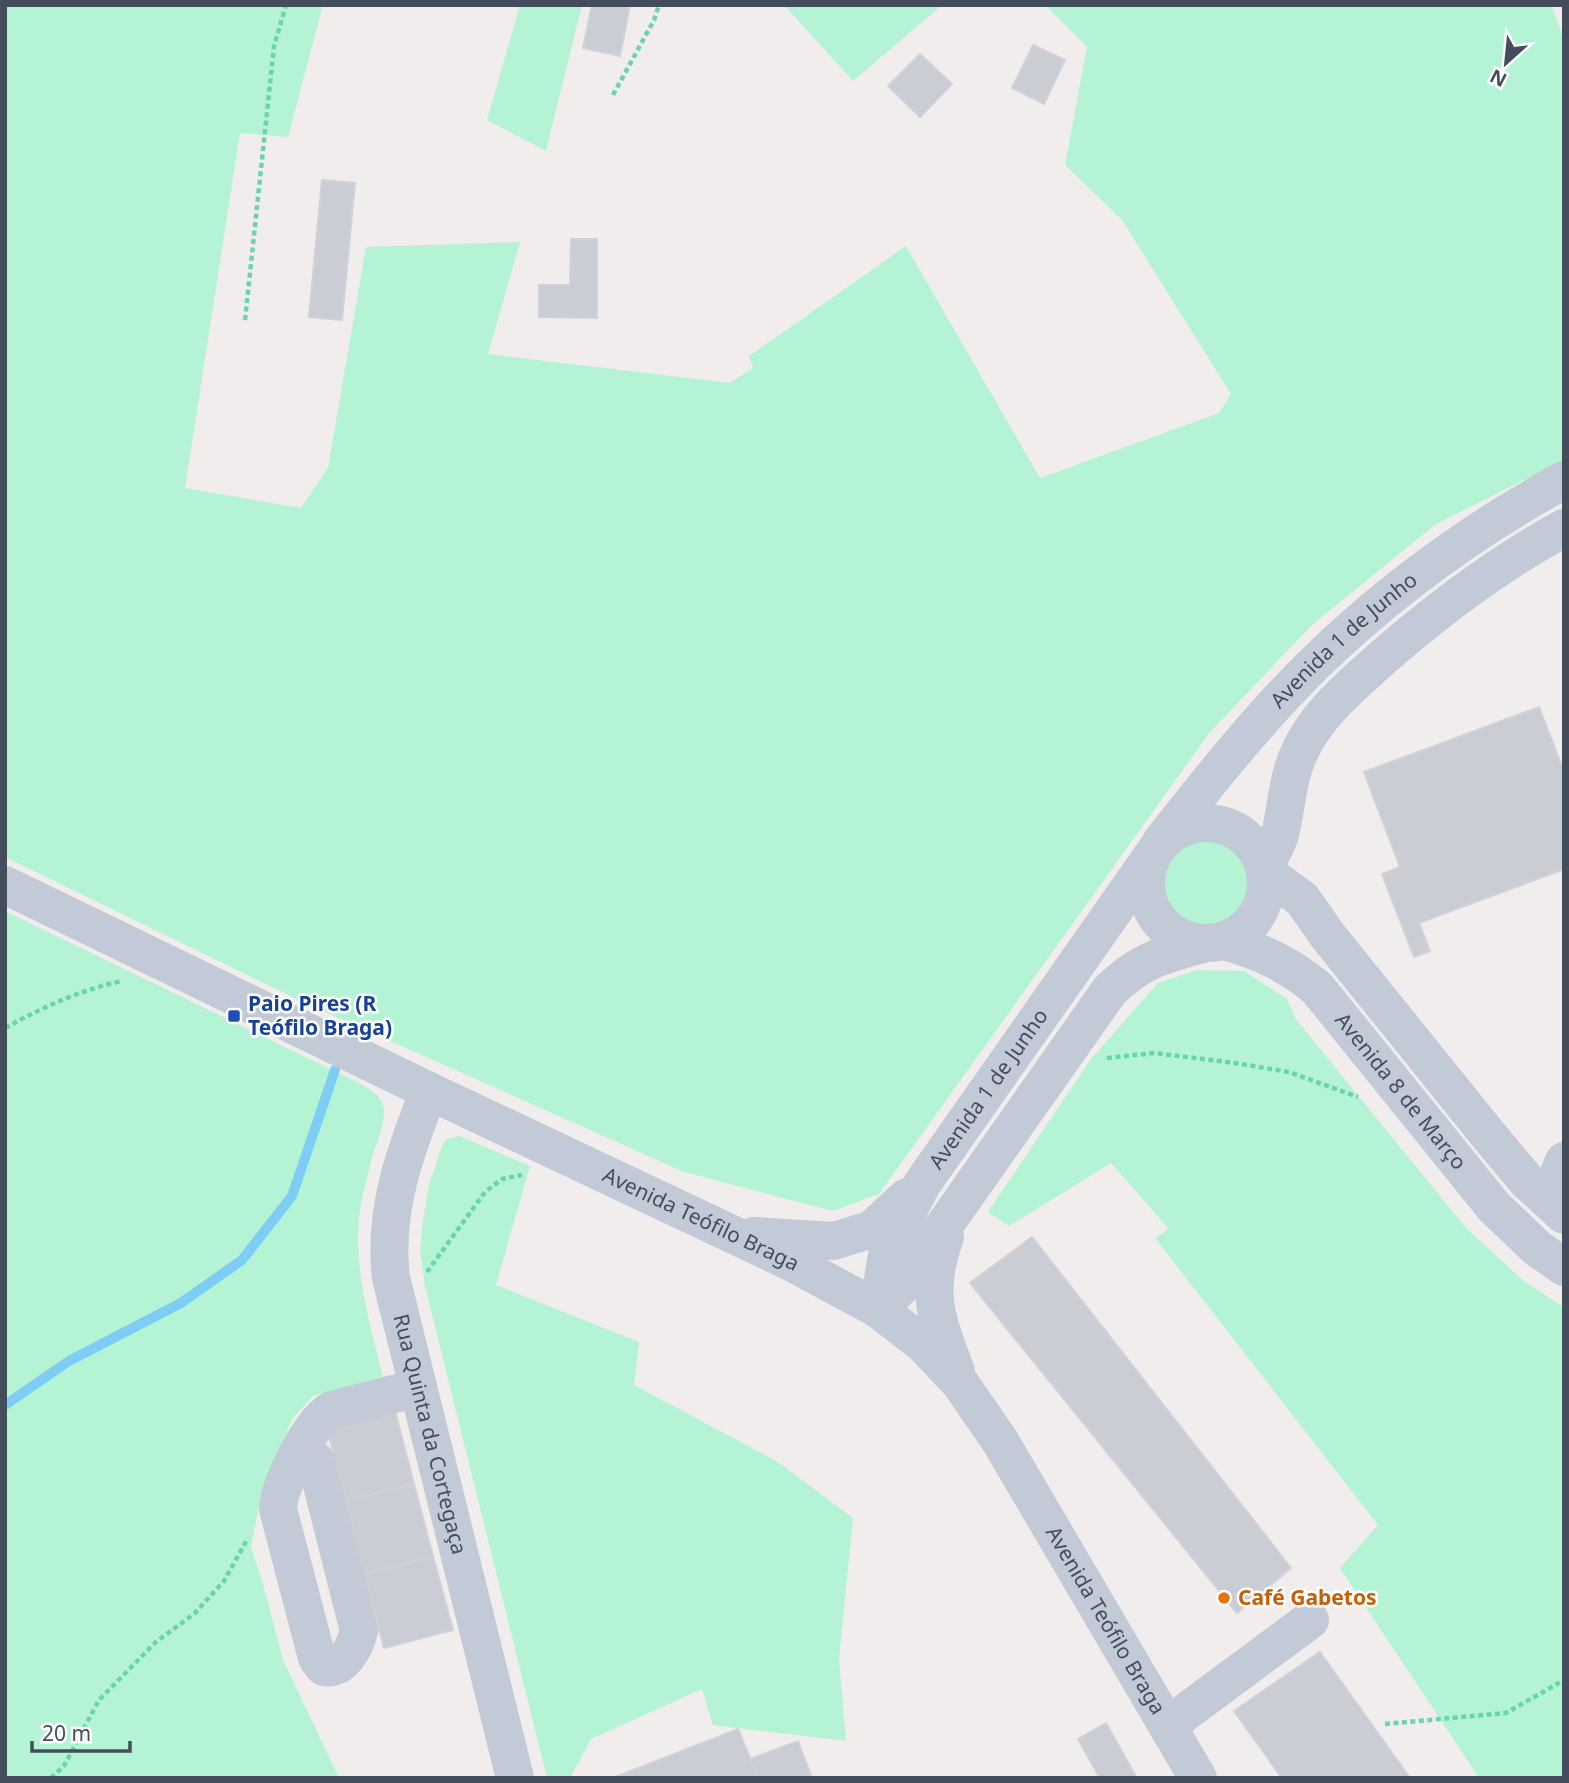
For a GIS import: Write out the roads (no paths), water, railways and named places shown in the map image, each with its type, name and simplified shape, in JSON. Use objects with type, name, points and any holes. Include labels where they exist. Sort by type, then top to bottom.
[{"type":"street","name":"Avenida 1 de Junho","points":[[878,1309],[888,1250],[922,1184],[1157,849],[1277,704],[1314,664],[1372,611],[1479,531],[1564,480]]},
{"type":"street","name":"Avenida 1 de Junho","points":[[1265,871],[1280,836],[1291,774],[1300,750],[1320,719],[1352,684],[1426,620],[1534,544],[1563,530]]},
{"type":"street","points":[[1189,825],[1222,825],[1238,832],[1251,843],[1265,871],[1266,890],[1262,907],[1252,922],[1239,933],[1215,942],[1188,941],[1172,933],[1159,922],[1150,906],[1146,889],[1147,872],[1157,849],[1174,831],[1189,825]]},
{"type":"street","name":"Avenida 8 de Março","points":[[1265,871],[1302,899],[1336,946],[1490,1137],[1527,1181],[1556,1207]]},
{"type":"street","name":"Avenida Teófilo Braga","points":[[5,885],[429,1091],[793,1263],[878,1309],[923,1344],[960,1383],[1000,1441],[1198,1778]]},
{"type":"street","name":"Avenida 1 de Junho","points":[[878,1309],[901,1287],[1110,990],[1127,974],[1154,957],[1215,942]]},
{"type":"street","name":"Avenida 8 de Março","points":[[1215,942],[1255,949],[1294,969],[1317,988],[1494,1207],[1537,1248],[1564,1267]]},
{"type":"street","name":"Rua Quinta da Cortegaça","points":[[429,1091],[393,1194],[388,1257],[398,1313],[513,1777]]},
{"type":"street","points":[[1556,1207],[1564,1161]]},
{"type":"street","name":"Avenida 1 de Junho","points":[[731,1234],[834,1241],[872,1229],[922,1184]]},
{"type":"street","name":"Avenida 1 de Junho","points":[[955,1209],[936,1262],[933,1294],[939,1325],[960,1383]]},
{"type":"street","points":[[302,1447],[316,1461],[359,1631],[341,1664],[336,1667],[324,1667],[317,1658],[278,1509],[278,1498],[302,1447],[322,1415],[417,1388]]},
{"type":"street","points":[[1167,1726],[1310,1620]]},
{"type":"waterway","points":[[5,1405],[69,1361],[181,1303],[242,1260],[292,1196],[335,1070]]},
{"type":"place","name":"Paio Pires (R Teófilo Braga)","points":[[234,1016]]},
{"type":"place","name":"Café Gabetos","points":[[1224,1598]]}]
